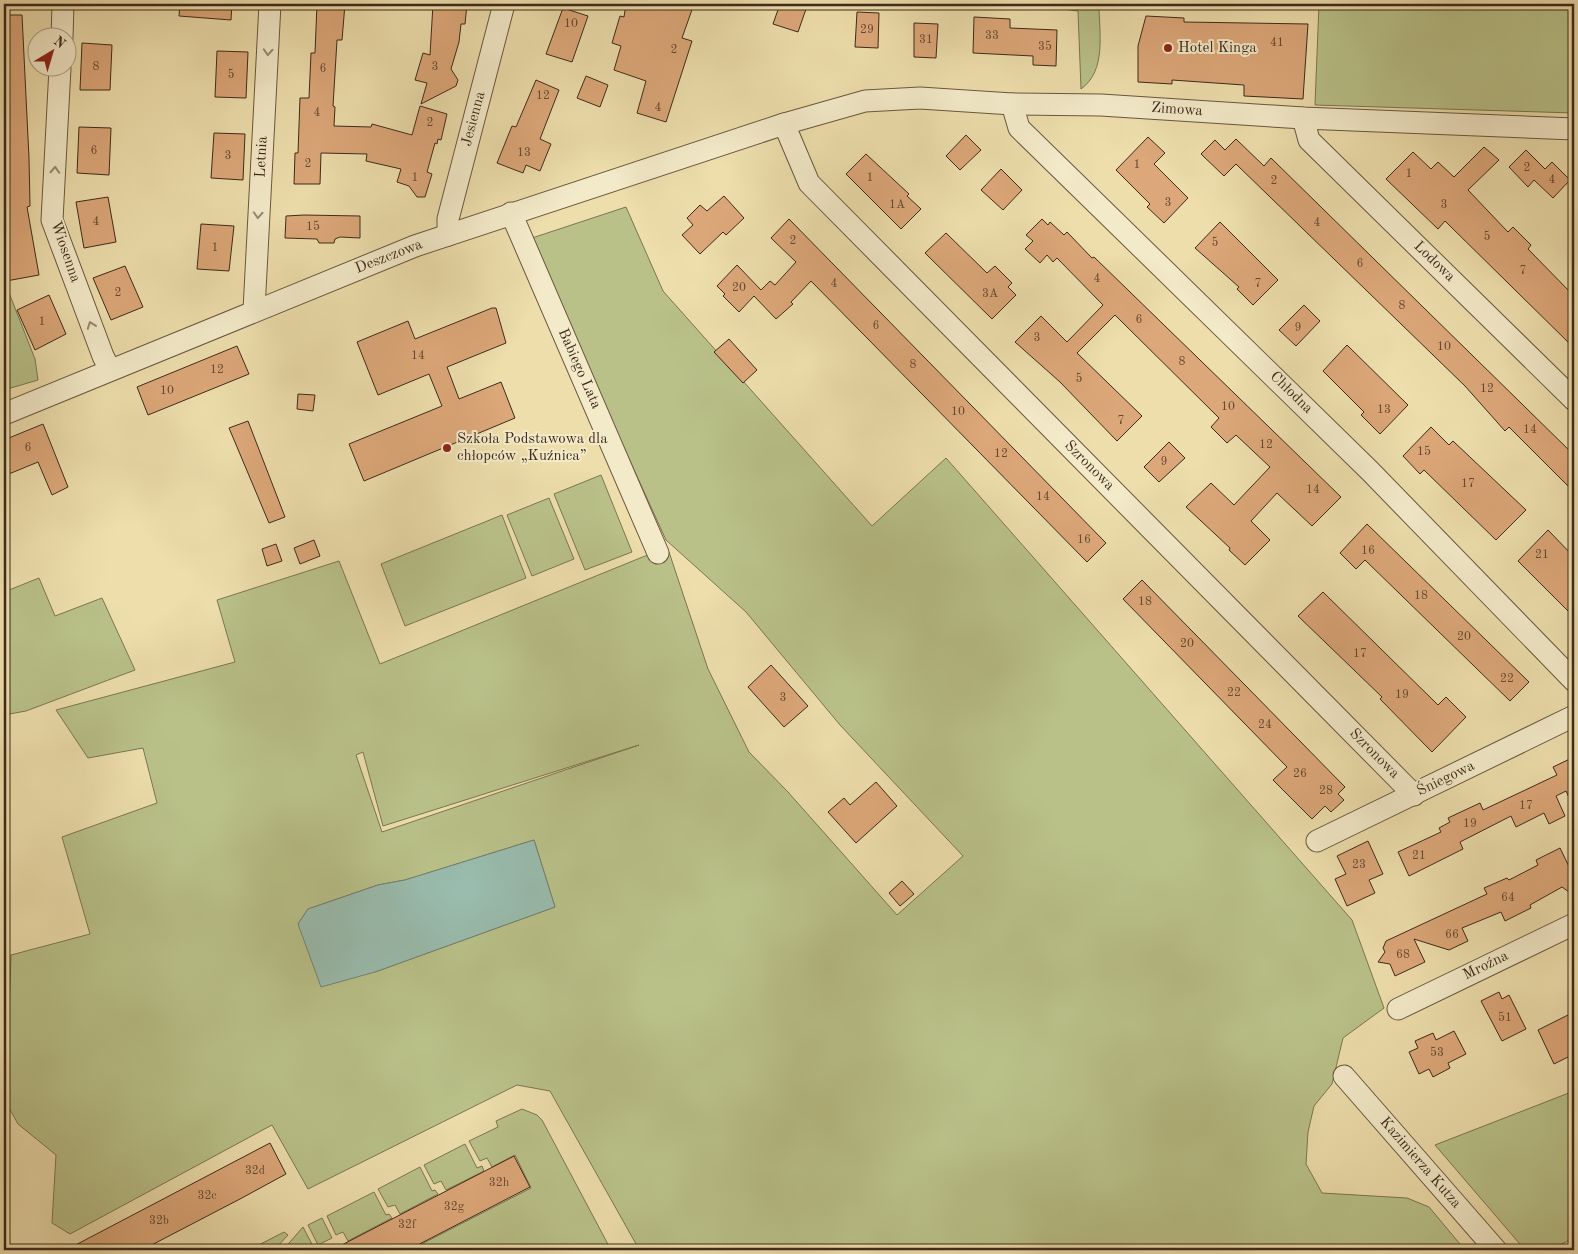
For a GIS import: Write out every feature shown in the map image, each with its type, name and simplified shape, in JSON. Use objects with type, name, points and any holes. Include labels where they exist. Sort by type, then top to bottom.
[{"type":"street","points":[[62,28],[63,4]]},
{"type":"street","name":"Letnia","points":[[254,310],[270,4]]},
{"type":"street","name":"Jesienna","points":[[448,234],[448,219],[504,4]]},
{"type":"street","name":"Wiosenna","points":[[59,78],[52,220],[110,370]]},
{"type":"street","name":"Zimowa","points":[[784,124],[850,104],[883,98],[920,98],[1012,104],[1101,105],[1303,118],[1574,129]]},
{"type":"street","name":"Chłodna","points":[[1012,104],[1019,128],[1370,471],[1574,681]]},
{"type":"street","name":"Lodowa","points":[[1303,118],[1309,140],[1574,400]]},
{"type":"street","name":"Deszczowa","points":[[4,414],[254,310],[448,234],[784,124]]},
{"type":"street","name":"Szronowa","points":[[784,124],[809,183],[1414,795]]},
{"type":"street","name":"Babiego Lata","points":[[511,213],[658,553]]},
{"type":"street","name":"Śniegowa","points":[[1317,841],[1574,716]]},
{"type":"street","name":"Mroźna","points":[[1398,1009],[1574,924]]},
{"type":"street","name":"Kazimierza Kutza","points":[[1344,1076],[1496,1250]]},
{"type":"green space","points":[[1026,4],[1099,4],[1100,50],[1098,61],[1095,72],[1081,89],[1078,11]]},
{"type":"green space","points":[[1319,4],[1574,4],[1574,113],[1315,105]]},
{"type":"green space","points":[[626,207],[663,291],[872,526],[946,458],[1352,920],[1384,1008],[1343,1038],[1332,1084],[1314,1106],[1308,1132],[1306,1164],[1322,1193],[1407,1198],[1429,1207],[1465,1250],[637,1250],[636,1244],[550,1091],[517,1085],[308,1189],[272,1125],[70,1234],[52,1223],[56,1155],[18,1124],[4,1099],[4,1028],[9,1016],[11,955],[90,934],[62,837],[157,803],[143,748],[88,758],[56,710],[235,662],[217,600],[339,561],[380,664],[645,556],[669,552],[708,669],[749,752],[788,792],[897,915],[963,856],[840,725],[746,612],[666,540],[529,239]],"holes":[[[639,745],[382,832],[356,755],[363,752],[383,826]],[[534,840],[555,907],[375,972],[298,924],[308,909],[378,885],[405,880]]]},
{"type":"green space","points":[[4,280],[35,359],[38,380],[4,390]]},
{"type":"green space","points":[[601,475],[632,552],[585,570],[554,494]]},
{"type":"green space","points":[[549,498],[574,559],[532,576],[507,515]]},
{"type":"green space","points":[[502,515],[526,578],[405,626],[381,564]]},
{"type":"green space","points":[[39,578],[55,616],[102,598],[135,670],[26,711],[4,715],[4,592]]},
{"type":"green space","points":[[1574,1091],[1574,1238],[1549,1250],[1525,1250],[1435,1145]]},
{"type":"green space","points":[[522,1109],[537,1115],[542,1120],[611,1250],[410,1250],[531,1188],[515,1155],[492,1167],[487,1158],[480,1161],[469,1141],[498,1127],[496,1121]]},
{"type":"green space","points":[[465,1144],[477,1168],[482,1166],[484,1171],[446,1190],[441,1181],[434,1184],[424,1165]]},
{"type":"green space","points":[[420,1167],[432,1191],[435,1190],[438,1194],[400,1214],[395,1205],[388,1207],[378,1189]]},
{"type":"green space","points":[[374,1192],[386,1215],[389,1214],[392,1218],[348,1241],[343,1232],[336,1235],[327,1216]]},
{"type":"green space","points":[[322,1218],[332,1238],[318,1245],[308,1225]]},
{"type":"green space","points":[[303,1227],[315,1250],[283,1250]]},
{"type":"green space","points":[[284,1232],[288,1235],[274,1250],[249,1250]]},
{"type":"shaded area","points":[[534,840],[555,907],[375,972],[321,987],[298,924],[308,909],[378,885],[405,880]]},
{"type":"building","points":[[180,4],[232,4],[231,20],[179,16]]},
{"type":"building","points":[[317,4],[345,4],[342,40],[337,40],[333,106],[335,107],[334,126],[371,127],[372,124],[412,135],[420,106],[447,114],[441,140],[438,139],[437,144],[435,143],[427,172],[432,174],[425,197],[417,197],[409,186],[397,182],[401,169],[366,161],[367,154],[321,153],[320,184],[294,184],[295,153],[298,153],[300,98],[309,98],[311,53],[315,53]]},
{"type":"building","points":[[433,4],[467,4],[465,24],[461,24],[459,42],[451,69],[458,80],[456,86],[421,104],[427,83],[415,80],[423,53],[430,55]]},
{"type":"building","points":[[626,4],[694,4],[682,38],[692,41],[666,122],[637,113],[646,81],[614,70],[621,46],[612,43],[620,16],[624,17]]},
{"type":"building","points":[[780,4],[791,4],[806,9],[798,32],[773,24]]},
{"type":"building","points":[[563,8],[588,16],[572,62],[546,54]]},
{"type":"building","points":[[857,12],[879,13],[878,48],[855,47]]},
{"type":"building","points":[[4,15],[22,15],[29,158],[30,206],[27,207],[39,275],[6,281]]},
{"type":"building","points":[[1146,16],[1184,18],[1184,22],[1308,24],[1303,99],[1244,96],[1244,85],[1172,80],[1172,84],[1138,82],[1138,46]]},
{"type":"building","points":[[974,17],[1010,19],[1010,28],[1057,30],[1056,66],[1033,65],[1033,56],[973,53]]},
{"type":"building","points":[[914,23],[938,24],[936,58],[914,57]]},
{"type":"building","points":[[82,43],[112,45],[110,90],[80,90]]},
{"type":"building","points":[[217,51],[248,52],[246,98],[215,97]]},
{"type":"building","points":[[586,76],[608,85],[600,107],[577,98]]},
{"type":"building","points":[[536,80],[559,90],[540,139],[551,144],[540,171],[526,165],[523,173],[497,163],[512,126],[516,127]]},
{"type":"building","points":[[79,127],[111,128],[109,175],[77,173]]},
{"type":"building","points":[[214,133],[245,134],[243,180],[211,178]]},
{"type":"building","points":[[966,135],[981,150],[960,170],[946,156]]},
{"type":"building","points":[[1148,137],[1165,153],[1154,164],[1188,198],[1164,223],[1147,207],[1150,204],[1116,170]]},
{"type":"building","points":[[1236,139],[1264,166],[1271,158],[1574,455],[1574,492],[1509,427],[1505,431],[1465,386],[1236,164],[1224,176],[1201,154],[1215,140],[1225,150]]},
{"type":"building","points":[[1484,147],[1499,160],[1468,190],[1508,232],[1513,227],[1531,245],[1528,249],[1574,296],[1574,348],[1445,221],[1438,229],[1386,179],[1413,152],[1431,169],[1438,162],[1454,177]]},
{"type":"building","points":[[1526,150],[1545,169],[1552,162],[1570,180],[1553,198],[1534,180],[1528,187],[1509,167]]},
{"type":"building","points":[[866,154],[909,194],[907,196],[921,209],[901,229],[846,174]]},
{"type":"building","points":[[1001,169],[1022,190],[1003,210],[981,190]]},
{"type":"building","points":[[724,196],[744,218],[726,235],[723,232],[700,254],[682,235],[693,225],[687,218],[700,205],[707,211]]},
{"type":"building","points":[[108,197],[116,242],[84,248],[76,202]]},
{"type":"building","points":[[286,216],[360,216],[360,238],[340,237],[335,239],[334,243],[319,243],[317,239],[285,238]]},
{"type":"building","points":[[789,219],[1106,543],[1087,562],[811,281],[791,302],[793,304],[776,319],[754,296],[739,312],[723,296],[725,294],[717,286],[737,265],[761,290],[770,281],[775,285],[796,262],[771,238]]},
{"type":"building","points":[[1042,219],[1048,225],[1050,222],[1064,235],[1067,232],[1092,258],[1094,257],[1341,497],[1312,526],[1277,493],[1251,521],[1270,540],[1245,565],[1229,550],[1230,548],[1186,507],[1211,483],[1234,505],[1270,467],[1236,435],[1227,443],[1211,427],[1219,418],[1115,315],[1077,353],[1142,416],[1117,441],[1060,382],[1015,342],[1041,316],[1067,342],[1103,305],[1057,258],[1053,262],[1047,255],[1040,263],[1025,249],[1033,241],[1026,235]]},
{"type":"building","points":[[1220,222],[1278,280],[1253,305],[1237,289],[1239,287],[1195,248]]},
{"type":"building","points":[[201,224],[234,226],[229,271],[197,269]]},
{"type":"building","points":[[946,233],[987,273],[995,266],[1012,283],[1008,287],[1016,295],[992,319],[925,253]]},
{"type":"building","points":[[125,266],[143,307],[111,320],[93,278]]},
{"type":"building","points":[[49,295],[66,334],[35,350],[17,310]]},
{"type":"building","points":[[1304,305],[1320,321],[1296,346],[1279,330]]},
{"type":"building","points":[[496,308],[506,343],[447,367],[459,399],[501,382],[515,418],[364,481],[349,444],[442,406],[429,374],[378,395],[357,342],[408,321],[415,339]]},
{"type":"building","points":[[729,339],[757,370],[743,383],[714,352]]},
{"type":"building","points":[[1347,345],[1408,405],[1380,434],[1361,415],[1364,412],[1323,371]]},
{"type":"building","points":[[237,346],[249,374],[148,415],[137,387]]},
{"type":"building","points":[[298,394],[315,395],[313,411],[297,409]]},
{"type":"building","points":[[248,421],[285,517],[269,523],[229,428]]},
{"type":"building","points":[[43,424],[68,487],[52,495],[38,462],[4,476],[4,440]]},
{"type":"building","points":[[1431,427],[1449,445],[1453,441],[1526,510],[1496,540],[1424,470],[1420,474],[1403,456]]},
{"type":"building","points":[[1169,442],[1185,458],[1159,482],[1144,467]]},
{"type":"building","points":[[1367,524],[1529,682],[1510,701],[1365,560],[1356,569],[1340,553]]},
{"type":"building","points":[[1548,530],[1574,557],[1574,617],[1518,561]]},
{"type":"building","points":[[314,540],[320,556],[300,564],[294,548]]},
{"type":"building","points":[[276,544],[282,561],[267,566],[262,549]]},
{"type":"building","points":[[1142,580],[1345,787],[1338,794],[1344,800],[1331,812],[1325,806],[1312,819],[1273,780],[1287,767],[1123,599]]},
{"type":"building","points":[[1323,592],[1438,705],[1446,697],[1466,717],[1432,752],[1380,699],[1382,697],[1298,616]]},
{"type":"building","points":[[771,665],[808,706],[784,727],[748,687]]},
{"type":"building","points":[[1574,757],[1574,809],[1566,791],[1556,796],[1565,816],[1549,824],[1544,813],[1516,827],[1511,816],[1460,842],[1463,849],[1409,876],[1398,852],[1441,832],[1439,828],[1450,822],[1448,818],[1480,803],[1483,810],[1557,775],[1553,767]]},
{"type":"building","points":[[876,782],[897,806],[856,843],[828,812],[844,798],[850,805]]},
{"type":"building","points":[[1368,841],[1383,874],[1369,880],[1375,893],[1347,906],[1335,879],[1346,874],[1337,856]]},
{"type":"building","points":[[1560,848],[1574,877],[1569,892],[1562,887],[1530,905],[1531,908],[1505,921],[1501,912],[1462,928],[1468,941],[1449,950],[1414,939],[1425,962],[1395,976],[1390,964],[1378,962],[1385,952],[1383,948],[1386,941],[1487,894],[1484,888],[1507,878],[1509,880],[1538,865],[1536,860]]},
{"type":"building","points":[[902,881],[914,894],[900,906],[889,893]]},
{"type":"building","points":[[1499,992],[1502,999],[1509,995],[1526,1029],[1502,1041],[1481,1001]]},
{"type":"building","points":[[1574,1012],[1574,1054],[1554,1064],[1538,1030]]},
{"type":"building","points":[[1454,1031],[1466,1054],[1448,1063],[1450,1068],[1433,1077],[1429,1069],[1419,1074],[1409,1052],[1418,1048],[1415,1041],[1433,1033],[1436,1040]]},
{"type":"building","points":[[270,1143],[286,1174],[240,1199],[142,1250],[66,1250]]},
{"type":"building","points":[[514,1156],[530,1187],[408,1250],[332,1250]]},
{"type":"place","name":"Hotel Kinga","points":[[1168,48]]},
{"type":"place","name":"Szkoła Podstawowa dla chłopców „Kuźnica”","points":[[447,448]]}]
